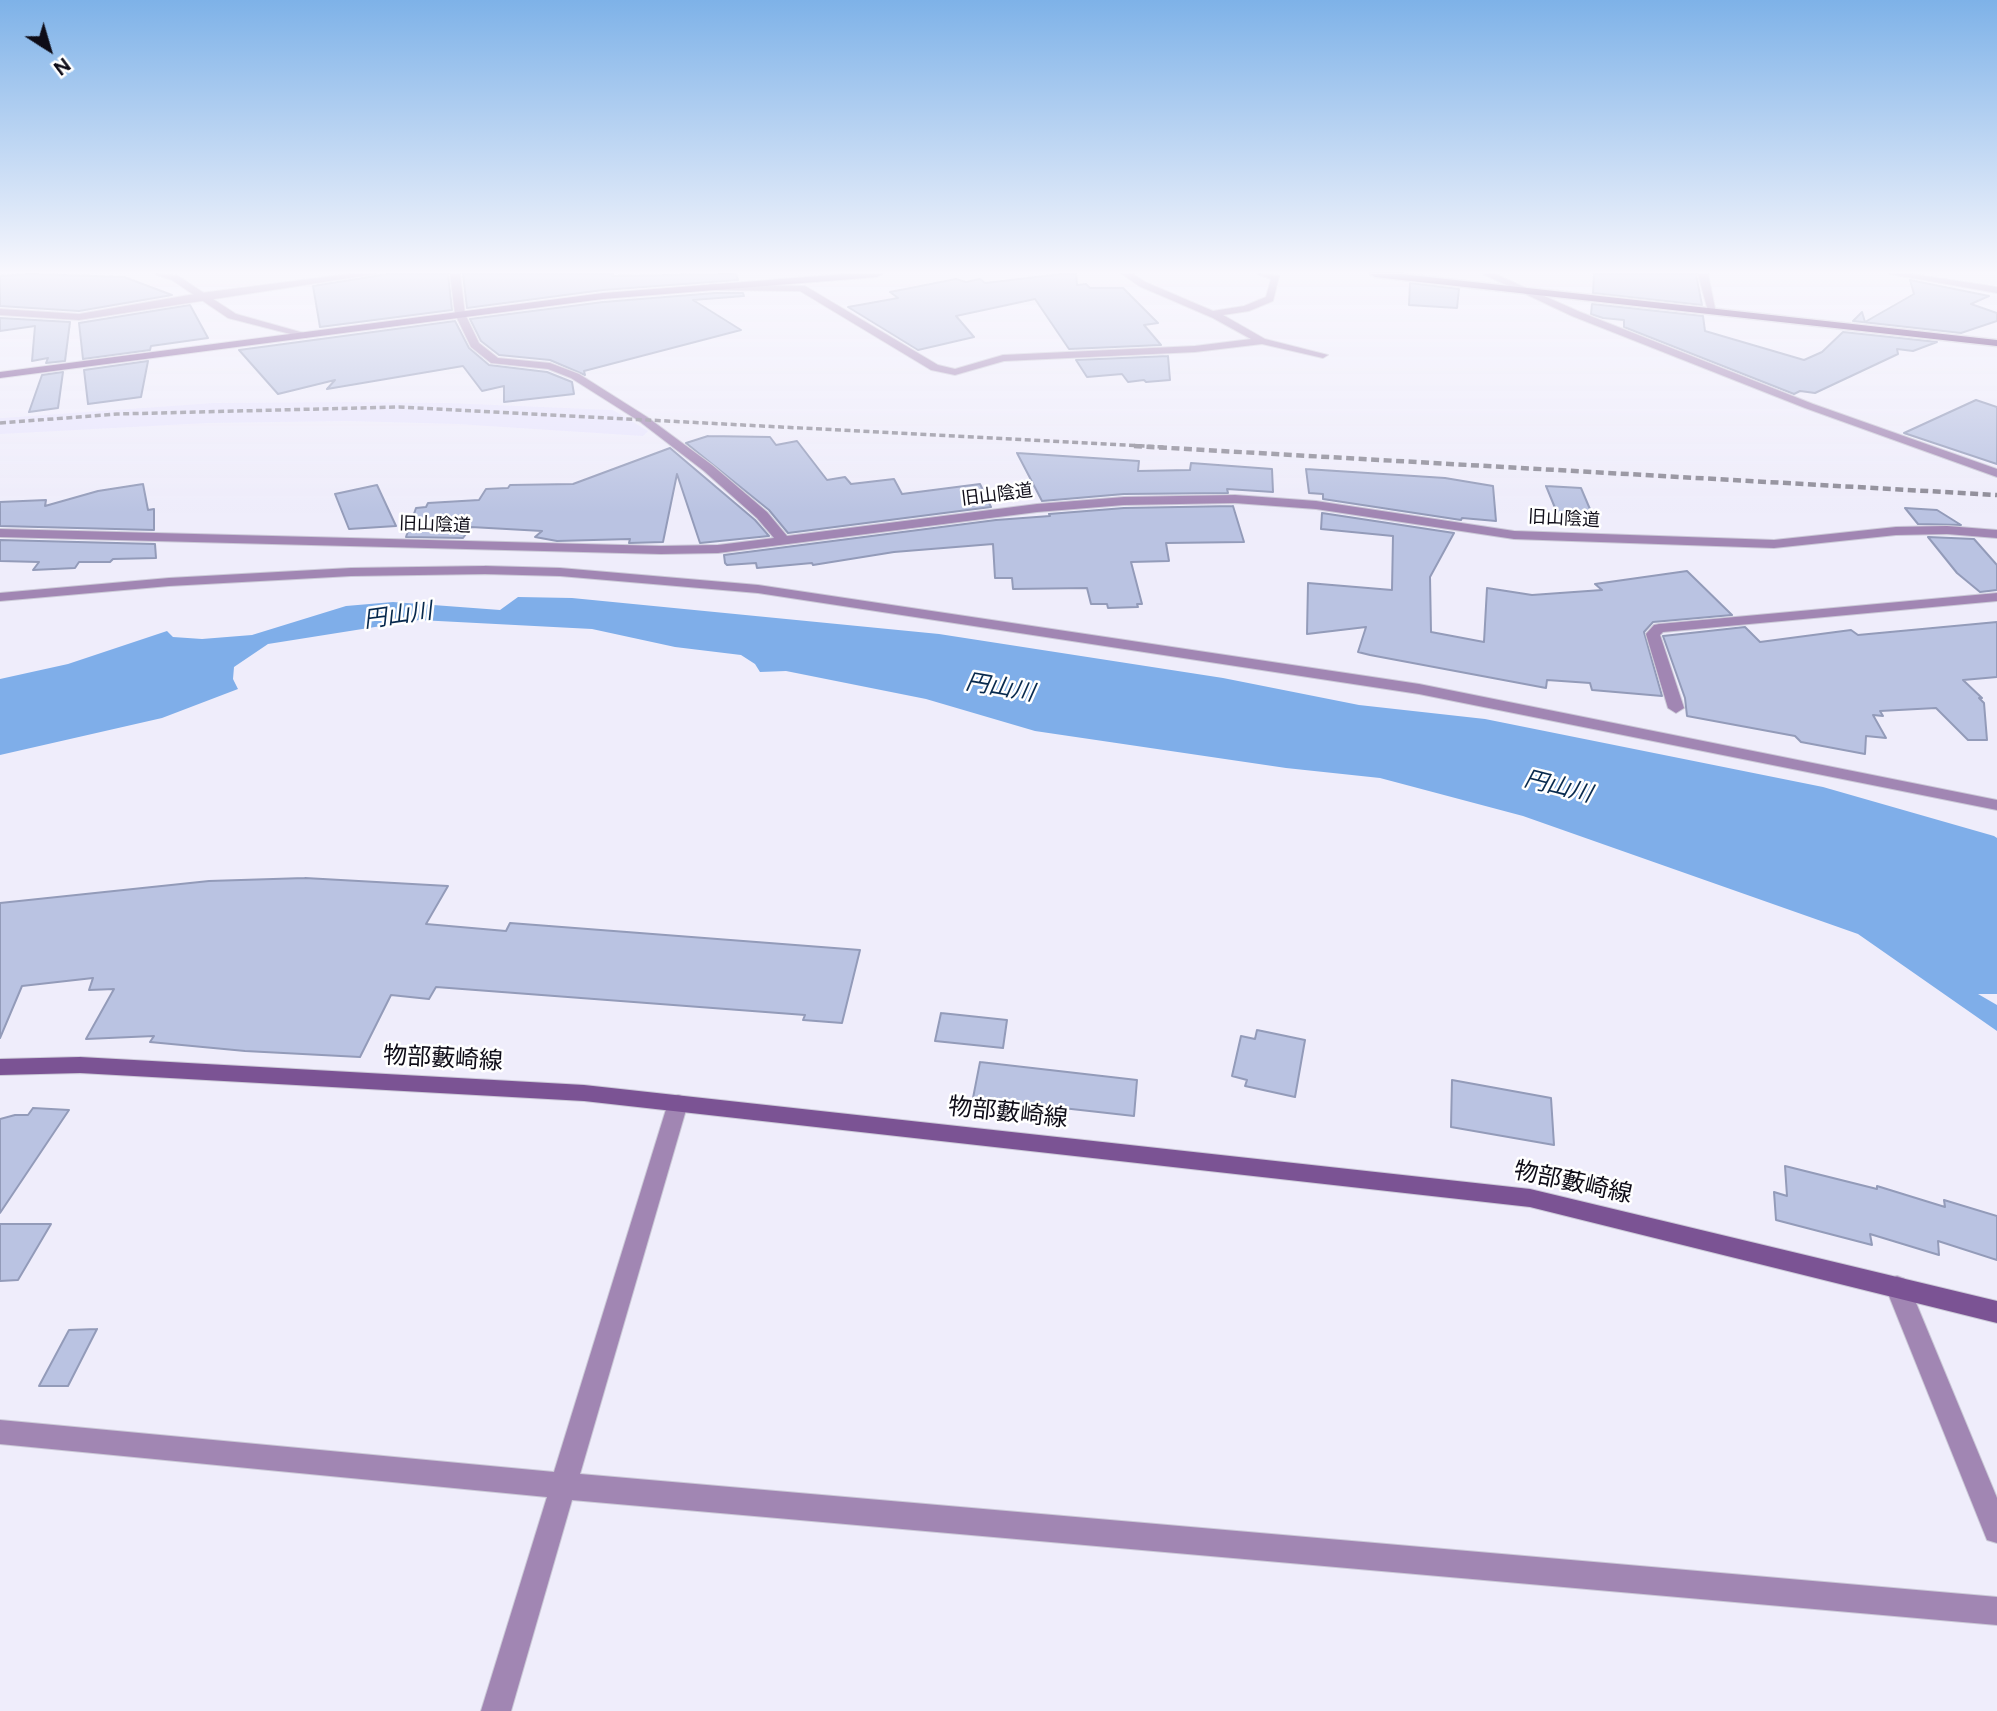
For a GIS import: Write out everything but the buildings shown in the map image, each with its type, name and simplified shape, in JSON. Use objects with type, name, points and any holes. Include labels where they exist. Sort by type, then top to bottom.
[{"type":"main road","points":[[0,375],[162,354]]},
{"type":"main road","name":"物部藪崎線","points":[[0,1068],[93,1066],[584,1093],[1530,1198],[1997,1312]]},
{"type":"street","points":[[486,354],[495,361],[550,366],[575,376],[643,419],[717,476],[762,515],[784,541]]},
{"type":"street","points":[[911,354],[935,368],[955,372],[1003,358],[1092,354]]},
{"type":"street","points":[[1318,354],[1323,355]]},
{"type":"street","points":[[1680,354],[1809,406],[1997,473]]},
{"type":"street","name":"旧山陰道","points":[[0,533],[661,550],[718,549],[1037,508],[1125,501],[1234,499],[1316,505],[1514,535],[1774,544],[1896,531],[1947,530],[1997,534]]},
{"type":"street","points":[[0,597],[169,582],[351,572],[485,570],[561,572],[758,589],[1419,689],[1997,805]]},
{"type":"street","points":[[1676,708],[1653,635],[1659,628],[1997,597]]},
{"type":"street","points":[[496,1711],[678,1103]]},
{"type":"street","points":[[1897,1286],[1997,1530]]},
{"type":"street","points":[[0,1432],[563,1486],[817,1506],[1997,1611]]},
{"type":"shaded area","points":[[348,402],[613,410],[648,431],[643,436],[457,424],[347,421],[208,423],[0,434],[0,418],[213,403]]},
{"type":"water","name":"円山川","points":[[518,597],[572,598],[939,634],[1223,678],[1359,705],[1485,719],[1823,787],[1994,836],[1997,838],[1997,994],[1978,994],[1997,1005],[1997,1031],[1858,934],[1523,816],[1380,778],[1286,768],[1035,731],[926,699],[786,671],[760,672],[755,664],[741,655],[675,647],[592,629],[419,620],[268,644],[234,667],[233,679],[238,689],[162,718],[0,755],[0,679],[68,664],[167,631],[173,637],[202,639],[252,635],[346,606],[393,602],[500,610]]},
{"type":"railway","points":[[0,423],[117,414],[399,407],[1164,447]]},
{"type":"railway","points":[[1134,446],[1997,495]]}]
